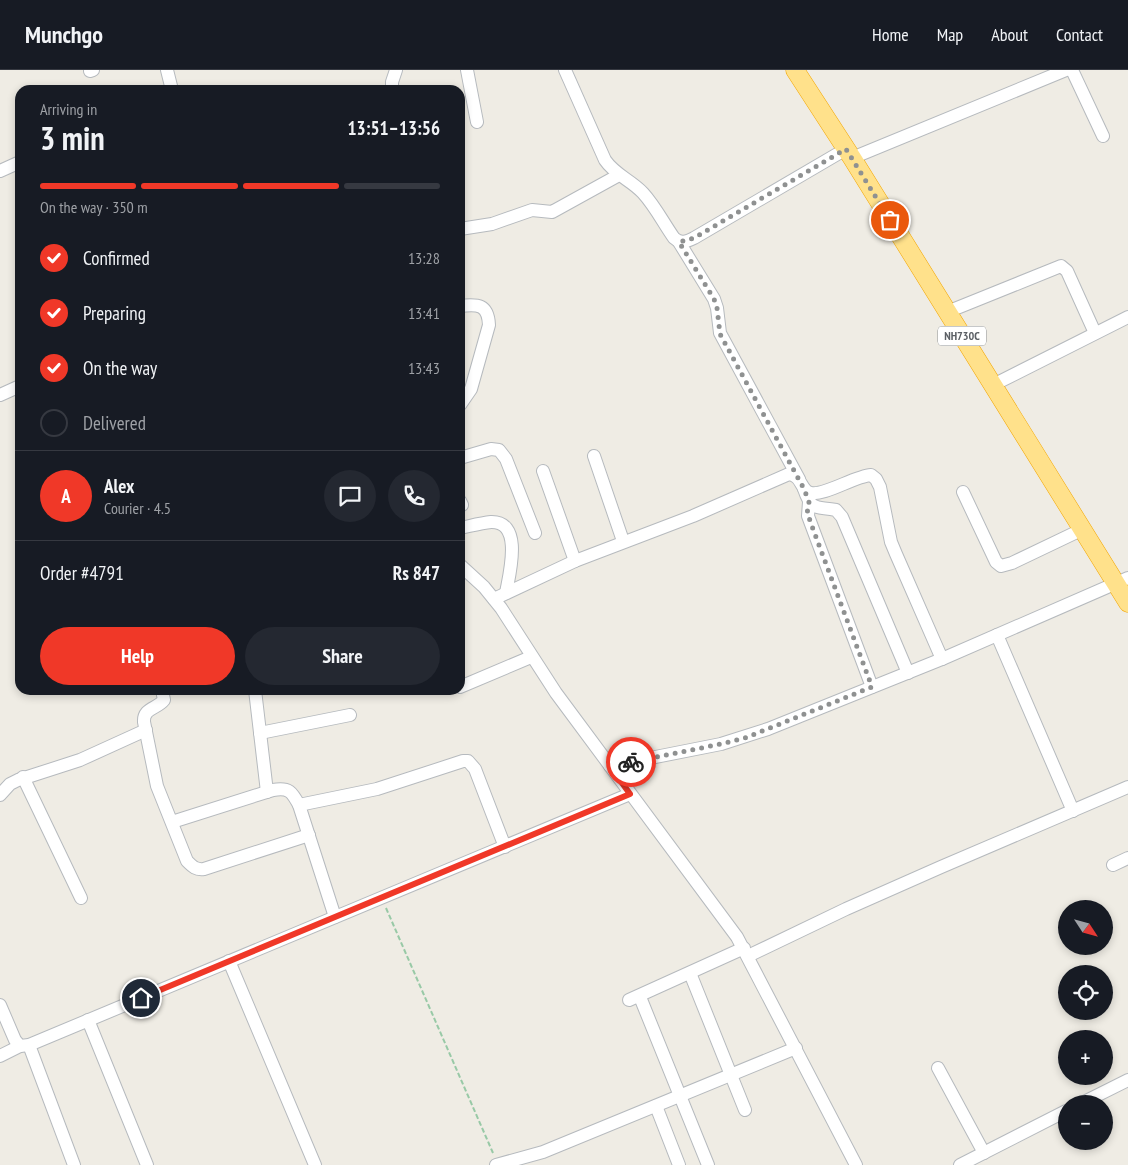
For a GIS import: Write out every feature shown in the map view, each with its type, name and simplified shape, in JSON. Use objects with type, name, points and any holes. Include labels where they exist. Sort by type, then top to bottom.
[{"type":"highway","name":"NH730C","points":[[795,70],[849,153],[1081,530],[1122,580],[1128,603]]},
{"type":"street","points":[[167,70],[171,85]]},
{"type":"street","points":[[392,85],[396,70]]},
{"type":"street","points":[[467,70],[477,122]]},
{"type":"street","points":[[565,70],[605,160],[611,169],[633,183],[643,193],[674,238],[679,242],[714,299],[720,334],[802,484],[809,502],[816,508],[840,512],[908,673]]},
{"type":"street","points":[[679,242],[694,238],[849,153],[1066,70]]},
{"type":"street","points":[[1072,70],[1103,136]]},
{"type":"street","points":[[0,171],[15,164]]},
{"type":"street","points":[[465,228],[492,224],[532,210],[552,212],[619,175]]},
{"type":"street","points":[[947,312],[1061,266],[1067,270],[1095,333]]},
{"type":"street","points":[[465,306],[475,305],[484,308],[488,315],[489,325],[471,389],[465,398]]},
{"type":"street","points":[[993,386],[1128,317]]},
{"type":"street","points":[[0,395],[15,388]]},
{"type":"street","points":[[465,457],[491,449],[500,450],[506,458],[535,533]]},
{"type":"street","points":[[594,456],[623,541]]},
{"type":"street","points":[[543,471],[575,561]]},
{"type":"street","points":[[494,599],[575,561],[623,541],[693,516],[789,474],[794,475],[809,493],[814,494],[862,476],[870,475],[876,479],[880,487],[891,542],[942,659]]},
{"type":"street","points":[[963,492],[996,562],[1001,566],[1012,564],[1081,530]]},
{"type":"street","points":[[809,502],[807,509],[810,521],[872,687]]},
{"type":"street","points":[[465,527],[491,522],[498,523],[510,535],[513,546],[506,593]]},
{"type":"street","points":[[465,570],[494,599],[531,657],[630,794],[722,915],[746,952],[856,1165]]},
{"type":"street","points":[[610,766],[714,746],[745,738],[942,659],[1122,580]]},
{"type":"street","points":[[996,635],[1073,811]]},
{"type":"street","points":[[465,685],[531,657]]},
{"type":"street","points":[[163,695],[164,700],[161,704],[150,709],[144,716],[146,730],[156,786],[187,861],[197,870],[310,835]]},
{"type":"street","points":[[256,695],[267,792]]},
{"type":"street","points":[[260,733],[350,715]]},
{"type":"street","points":[[0,795],[10,784],[23,777],[80,760],[146,730]]},
{"type":"street","points":[[299,805],[377,789],[468,760],[475,769],[505,847]]},
{"type":"street","points":[[23,777],[81,898]]},
{"type":"street","points":[[708,1165],[634,998],[690,973],[746,952],[1128,787]]},
{"type":"street","points":[[172,822],[281,788],[288,790],[294,795],[299,805],[335,917]]},
{"type":"street","points":[[0,1056],[382,899],[630,794]]},
{"type":"street","points":[[1113,864],[1128,858]]},
{"type":"street","points":[[229,961],[315,1165]]},
{"type":"street","points":[[690,973],[745,1110]]},
{"type":"street","points":[[0,1005],[15,1040],[25,1045],[74,1165]]},
{"type":"street","points":[[88,1020],[147,1165]]},
{"type":"street","points":[[497,1165],[543,1152],[796,1048]]},
{"type":"street","points":[[938,1068],[984,1153]]},
{"type":"street","points":[[1098,1095],[1128,1080]]},
{"type":"street","points":[[656,1106],[679,1165]]},
{"type":"street","points":[[960,1165],[1058,1115]]},
{"type":"path","points":[[382,899],[497,1165]]},
{"type":"way so far","points":[[631,762],[745,738],[872,687],[808,516],[809,502],[804,489],[720,334],[714,299],[679,242],[687,242],[846,149],[890,220]]},
{"type":"route","points":[[141,998],[630,794],[610,766],[631,762]]}]
